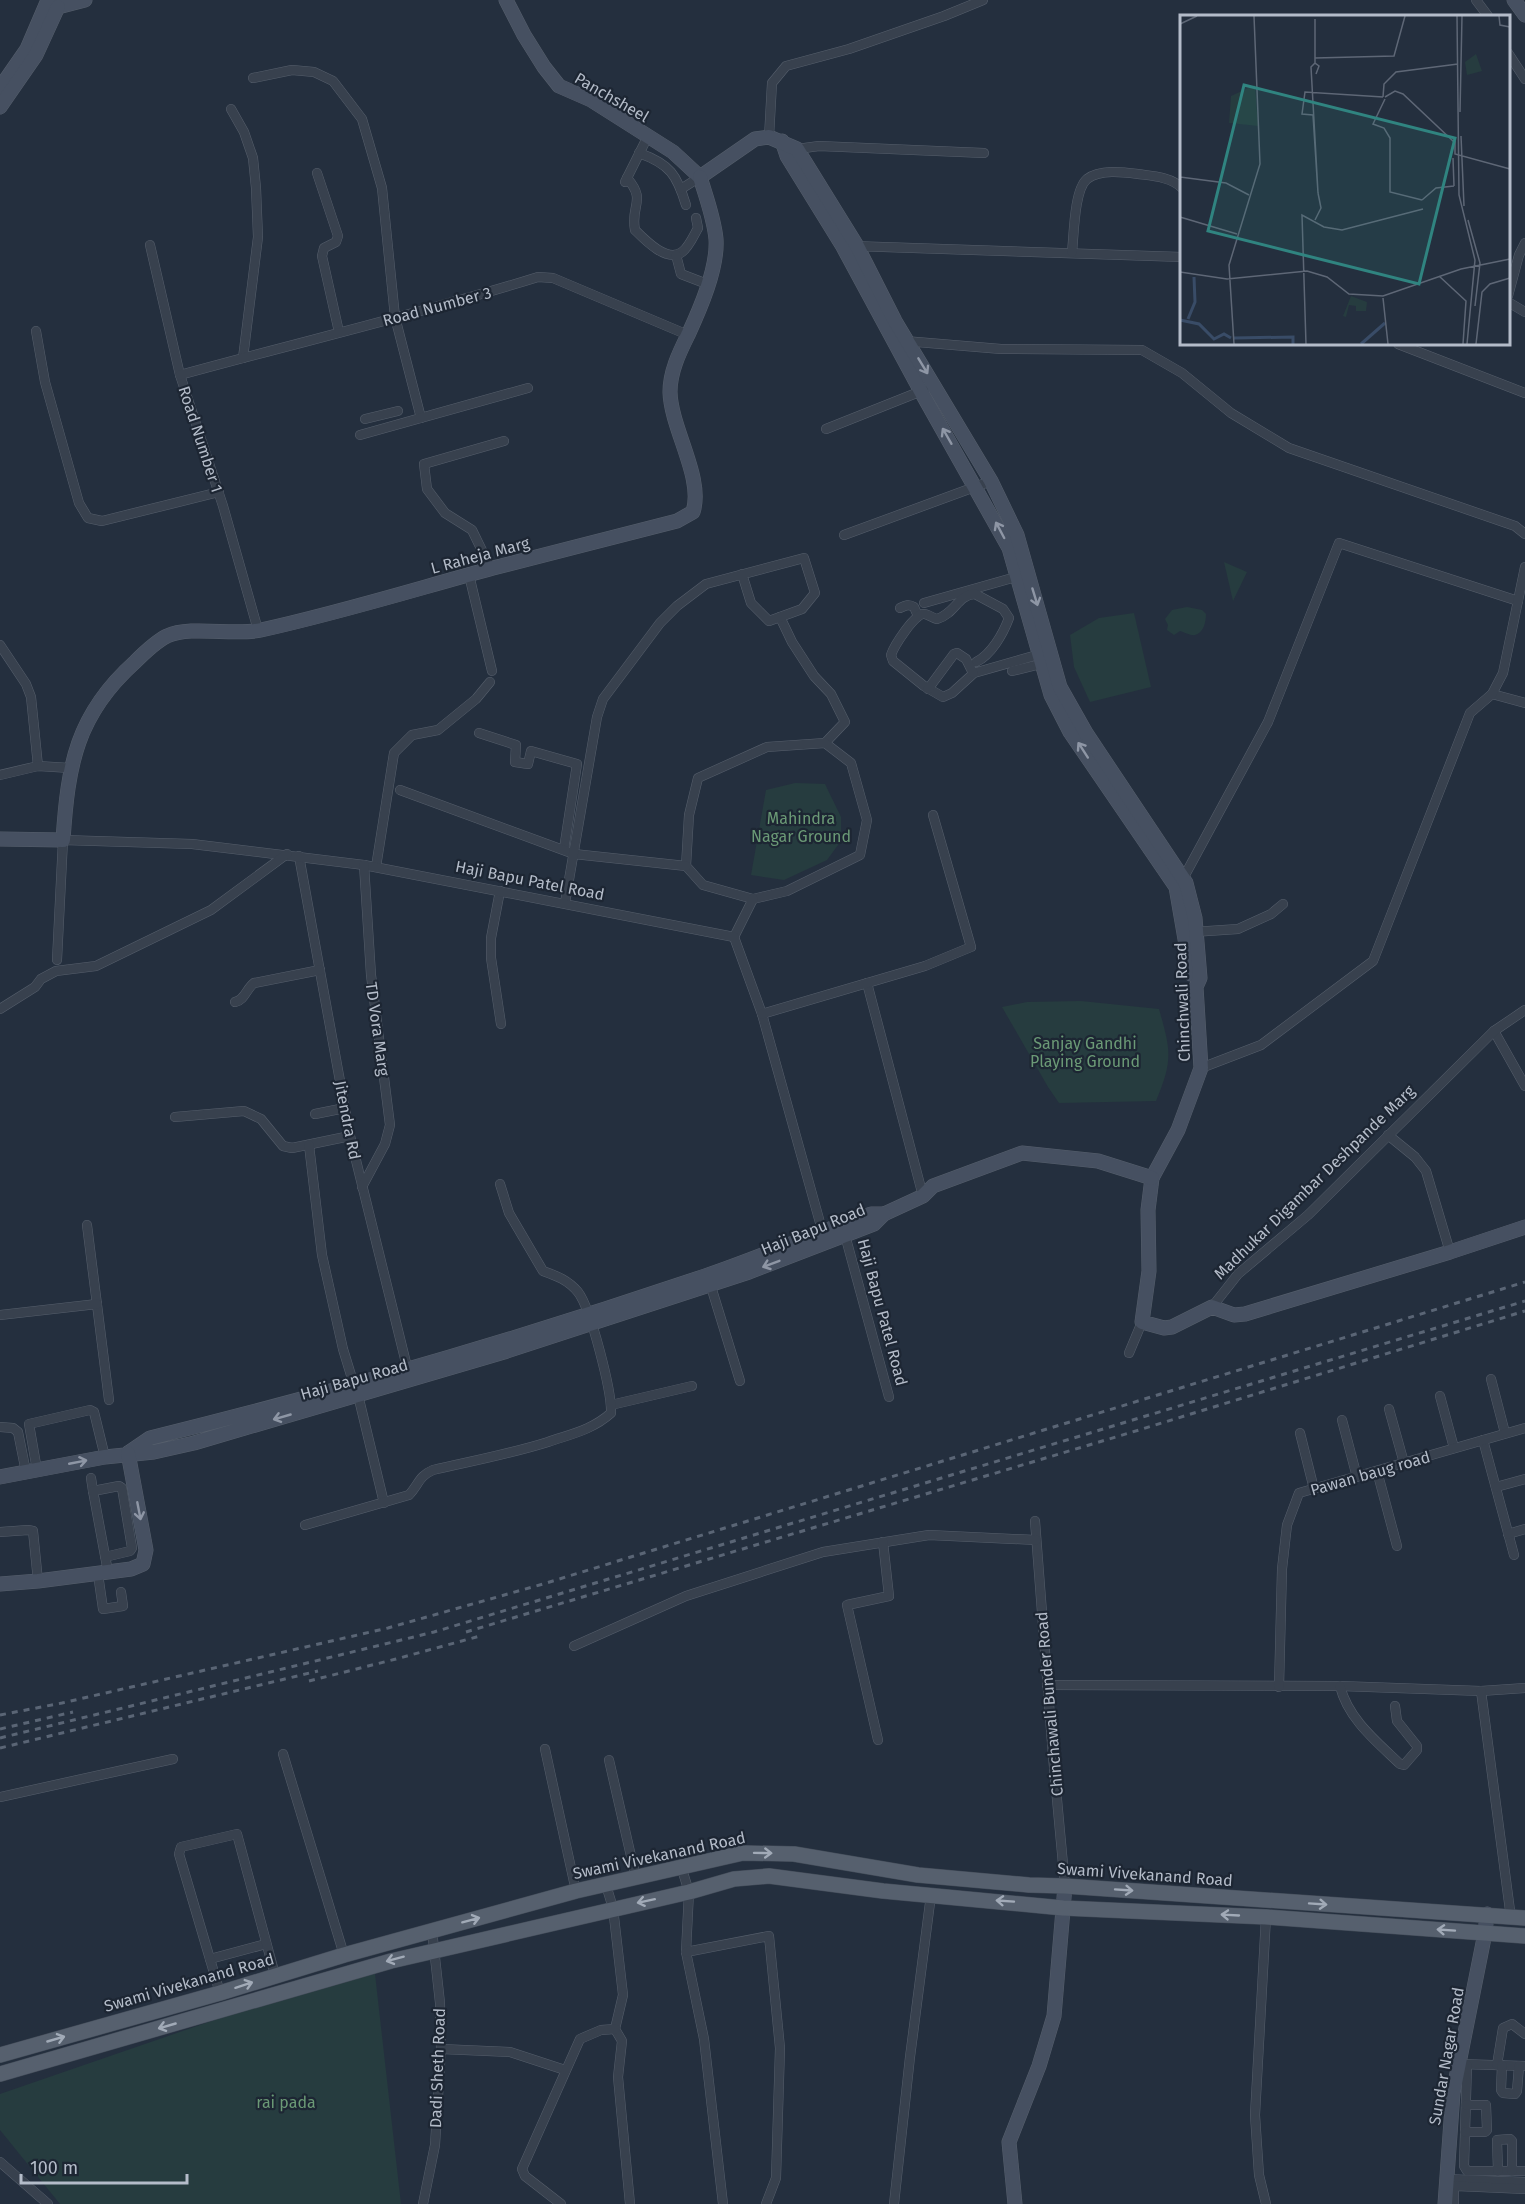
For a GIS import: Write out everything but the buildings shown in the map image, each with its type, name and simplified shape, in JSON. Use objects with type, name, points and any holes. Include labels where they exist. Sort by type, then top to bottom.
[{"type":"main road","name":"Swami Vivekanand Road","points":[[0,2055],[432,1930],[576,1891],[742,1853],[794,1854],[918,1875],[1029,1886],[1065,1886],[1411,1911],[1487,1914],[1518,1918]]},
{"type":"main road","points":[[0,2074],[385,1962],[689,1892],[734,1879],[769,1876],[1063,1908],[1266,1917],[1525,1936]]},
{"type":"street","points":[[51,2],[85,0]]},
{"type":"street","name":"Panchsheel","points":[[506,0],[544,68],[559,86],[591,100],[673,152],[700,177]]},
{"type":"street","points":[[775,139],[772,83],[786,66],[849,49],[983,0]]},
{"type":"street","points":[[1476,0],[1487,15]]},
{"type":"street","points":[[1514,0],[1525,15]]},
{"type":"street","points":[[0,88],[27,49],[51,2]]},
{"type":"street","points":[[0,107],[36,56],[51,2]]},
{"type":"street","points":[[1510,55],[1525,79]]},
{"type":"street","points":[[253,78],[292,70],[314,72],[333,81],[362,119],[382,188],[395,317],[421,418]]},
{"type":"street","points":[[231,109],[244,132],[253,158],[256,188],[258,237],[243,358]]},
{"type":"street","points":[[648,136],[626,181],[635,186],[639,199],[633,218],[635,230],[665,254],[676,255],[684,250],[699,228],[696,218]]},
{"type":"street","points":[[681,189],[754,139],[775,139],[792,152],[857,246],[895,321],[900,341],[921,391],[976,486],[1022,575]]},
{"type":"street","points":[[792,152],[819,146],[984,153]]},
{"type":"street","points":[[792,152],[842,245],[900,341],[934,385],[991,481],[1017,535],[1022,575],[1046,657],[1051,695],[1070,732],[1107,776]]},
{"type":"street","points":[[639,153],[657,159],[673,173],[686,206]]},
{"type":"street","points":[[317,172],[338,236],[336,242],[324,248],[322,256],[339,332]]},
{"type":"street","points":[[1072,252],[1080,191],[1087,179],[1103,172],[1127,172],[1161,177],[1180,187]]},
{"type":"street","name":"L Raheja Marg","points":[[63,840],[70,768],[83,726],[115,680],[167,636],[188,632],[258,630],[371,603],[677,521],[693,512],[697,500],[672,411],[670,390],[680,350],[713,269],[716,240],[700,177]]},
{"type":"street","points":[[1510,292],[1519,255],[1525,243]]},
{"type":"street","name":"Road Number 1","points":[[150,245],[180,375],[219,492],[258,630]]},
{"type":"street","points":[[842,245],[1180,257]]},
{"type":"street","points":[[676,255],[681,274],[707,284]]},
{"type":"street","name":"Road Number 3","points":[[180,375],[395,317],[437,308],[538,277],[553,278],[688,335]]},
{"type":"street","points":[[1510,303],[1525,312]]},
{"type":"street","points":[[36,331],[45,382],[79,503],[88,518],[102,521],[219,492]]},
{"type":"street","points":[[900,341],[1001,349],[1142,350],[1182,373],[1231,413],[1289,448],[1515,526],[1525,534]]},
{"type":"street","points":[[1401,345],[1525,393]]},
{"type":"street","points":[[826,429],[934,385]]},
{"type":"street","points":[[360,435],[528,388]]},
{"type":"street","points":[[365,419],[398,411]]},
{"type":"street","points":[[380,416],[383,429]]},
{"type":"street","points":[[491,569],[472,530],[446,513],[427,489],[424,464],[504,441]]},
{"type":"street","points":[[844,535],[991,481]]},
{"type":"street","points":[[1179,881],[1268,722],[1339,543],[1518,601]]},
{"type":"street","points":[[565,903],[597,717],[603,699],[660,623],[677,606],[706,584],[742,574],[804,558],[815,593],[802,609],[769,621],[752,603],[742,574]]},
{"type":"street","points":[[1201,1068],[1261,1045],[1373,961],[1470,713],[1492,694],[1503,673],[1525,567]]},
{"type":"street","points":[[924,603],[1022,575]]},
{"type":"street","points":[[469,576],[492,671]]},
{"type":"street","points":[[976,662],[983,659],[1004,632],[1009,618],[1003,609],[975,594],[970,594],[959,601],[947,616],[937,619],[925,614],[918,616],[897,642],[891,655],[893,661],[943,697],[952,693],[973,673],[1046,657]]},
{"type":"street","points":[[900,608],[906,605],[914,606],[918,616]]},
{"type":"street","points":[[780,617],[792,642],[814,676],[831,694],[845,722],[825,743]]},
{"type":"street","points":[[0,645],[27,684],[31,697],[38,766]]},
{"type":"street","points":[[928,688],[957,653],[966,659],[973,673]]},
{"type":"street","points":[[1012,671],[1046,657]]},
{"type":"street","name":"Chinchwali Road","points":[[1046,657],[1107,776],[1179,881],[1186,884],[1194,918],[1190,933],[1200,978],[1196,987],[1201,1068],[1178,1130],[1152,1178],[1148,1210],[1149,1271],[1142,1322]]},
{"type":"street","points":[[376,867],[394,753],[412,735],[438,730],[476,699],[490,682]]},
{"type":"street","points":[[1492,694],[1525,703]]},
{"type":"street","points":[[479,733],[516,744],[515,762],[528,764],[531,751],[578,764],[564,849]]},
{"type":"street","points":[[400,790],[574,854],[686,866],[703,885],[753,899],[787,891],[860,855],[867,820],[851,763],[825,743],[767,747],[698,778],[688,815],[686,866]]},
{"type":"street","points":[[0,775],[38,766],[70,768]]},
{"type":"street","points":[[762,1014],[925,966],[971,947],[933,815]]},
{"type":"street","name":"Haji Bapu Patel Road","points":[[0,839],[192,844],[288,854],[376,867],[734,936]]},
{"type":"street","points":[[57,960],[63,840]]},
{"type":"street","points":[[0,1009],[56,971],[96,966],[211,910],[288,854]]},
{"type":"street","name":"Jitendra Rd","points":[[299,856],[350,1136],[409,1375]]},
{"type":"street","name":"TD Vora Marg","points":[[362,1187],[385,1144],[390,1125],[371,975],[364,865]]},
{"type":"street","points":[[500,891],[491,938],[491,957],[501,1024]]},
{"type":"street","points":[[753,899],[734,936],[762,1014],[824,1237]]},
{"type":"street","points":[[1190,933],[1238,929],[1271,914],[1283,904]]},
{"type":"street","points":[[235,1002],[242,999],[249,986],[254,983],[320,970]]},
{"type":"street","points":[[867,983],[923,1196]]},
{"type":"street","name":"Madhukar Digambar Deshpande Marg","points":[[1212,1307],[1238,1274],[1308,1215],[1494,1031],[1525,1010]]},
{"type":"street","points":[[1494,1031],[1525,1086]]},
{"type":"street","points":[[315,1114],[345,1108]]},
{"type":"street","points":[[175,1117],[244,1111],[261,1119],[284,1146],[292,1148],[350,1136]]},
{"type":"street","points":[[1388,1135],[1415,1157],[1426,1171],[1450,1252]]},
{"type":"street","points":[[309,1144],[322,1255],[343,1349],[360,1389],[384,1503]]},
{"type":"street","name":"Haji Bapu Road","points":[[824,1237],[845,1235],[863,1223],[871,1214],[884,1214],[923,1196],[933,1186],[1022,1153],[1098,1161],[1152,1178]]},
{"type":"street","points":[[305,1525],[409,1495],[417,1487],[422,1475],[433,1470],[521,1451],[578,1434],[601,1422],[611,1413],[612,1405],[604,1367],[579,1293],[563,1278],[543,1271],[509,1213],[500,1184]]},
{"type":"street","name":"Haji Bapu Road","points":[[128,1453],[150,1438],[190,1428],[230,1425],[250,1420],[510,1345],[709,1280],[863,1223]]},
{"type":"street","points":[[87,1225],[109,1400]]},
{"type":"street","points":[[1129,1353],[1142,1322],[1172,1328],[1212,1307],[1234,1314],[1245,1314],[1525,1227]]},
{"type":"street","name":"Haji Bapu Patel Road","points":[[845,1235],[889,1397]]},
{"type":"street","points":[[709,1280],[740,1381]]},
{"type":"street","points":[[0,1315],[97,1304]]},
{"type":"street","points":[[1491,1379],[1505,1433]]},
{"type":"street","points":[[612,1405],[692,1386]]},
{"type":"street","points":[[1440,1396],[1454,1448]]},
{"type":"street","points":[[1389,1409],[1404,1463]]},
{"type":"street","points":[[31,1471],[29,1424],[90,1410],[94,1412],[105,1457]]},
{"type":"street","points":[[1342,1420],[1357,1477]]},
{"type":"street","name":"Haji Bapu Road","points":[[128,1453],[154,1452],[194,1443],[230,1425]]},
{"type":"street","points":[[0,1427],[13,1428],[18,1432],[31,1471]]},
{"type":"street","points":[[190,1428],[194,1443]]},
{"type":"street","name":"Pawan baug road","points":[[1280,1687],[1282,1569],[1287,1525],[1299,1493],[1525,1428]]},
{"type":"street","points":[[1300,1433],[1314,1489]]},
{"type":"street","points":[[1484,1440],[1514,1555]]},
{"type":"street","points":[[0,1477],[128,1453],[146,1550],[146,1557],[142,1564],[131,1569],[0,1584]]},
{"type":"street","points":[[1377,1471],[1397,1546]]},
{"type":"street","points":[[91,1478],[105,1557],[103,1609],[123,1606],[121,1592]]},
{"type":"street","points":[[1496,1487],[1525,1479]]},
{"type":"street","points":[[93,1491],[117,1486],[122,1488],[132,1548],[130,1551],[105,1557]]},
{"type":"street","name":"Chinchawali Bunder Road","points":[[1035,1521],[1065,1886]]},
{"type":"street","points":[[1508,1534],[1525,1529]]},
{"type":"street","points":[[0,1532],[28,1530],[33,1532],[38,1581]]},
{"type":"street","points":[[574,1646],[686,1596],[823,1552],[929,1535],[1036,1540]]},
{"type":"street","points":[[878,1740],[847,1605],[889,1596],[883,1542]]},
{"type":"street","points":[[1047,1685],[1340,1686],[1481,1691],[1525,1688]]},
{"type":"street","points":[[1340,1686],[1347,1705],[1367,1732],[1400,1764],[1404,1765],[1417,1750],[1417,1746],[1397,1721],[1395,1706]]},
{"type":"street","points":[[1481,1691],[1518,1918]]},
{"type":"street","points":[[545,1749],[576,1891]]},
{"type":"street","points":[[283,1754],[344,1955]]},
{"type":"street","points":[[0,1797],[173,1759]]},
{"type":"street","points":[[609,1760],[636,1878]]},
{"type":"street","points":[[220,1993],[179,1854],[182,1846],[237,1834],[275,1975]]},
{"type":"street","points":[[681,1866],[689,1892],[686,1952],[704,2039],[723,2204]]},
{"type":"street","points":[[606,1885],[613,1908],[623,1995],[615,2029],[622,2041],[618,2077],[630,2204]]},
{"type":"street","points":[[1015,2204],[1010,2142],[1039,2066],[1054,2016],[1065,1886]]},
{"type":"street","points":[[894,2204],[931,1895]]},
{"type":"street","name":"Sundar Nagar Road","points":[[1445,2204],[1453,2093],[1462,2064],[1487,1914]]},
{"type":"street","points":[[1266,1917],[1256,2115],[1259,2175],[1266,2204]]},
{"type":"street","name":"Dadi Sheth Road","points":[[423,2204],[435,2145],[441,2049],[440,2003],[432,1930]]},
{"type":"street","points":[[686,1952],[770,1936],[780,2048],[776,2178],[766,2204]]},
{"type":"street","points":[[210,1959],[266,1944]]},
{"type":"street","points":[[1525,2034],[1512,2024],[1503,2028],[1499,2065],[1501,2090],[1503,2093],[1515,2094],[1522,2066],[1499,2065],[1462,2064],[1466,2105],[1464,2166],[1467,2171],[1525,2171]]},
{"type":"street","points":[[561,2204],[525,2176],[522,2169],[580,2040],[601,2030],[615,2029]]},
{"type":"street","points":[[441,2049],[510,2052],[565,2070]]},
{"type":"street","points":[[1465,2132],[1485,2132],[1487,2130],[1486,2105],[1466,2105]]},
{"type":"street","points":[[1498,2171],[1497,2140],[1510,2139],[1512,2141],[1512,2171]]},
{"type":"street","points":[[1,2167],[48,2204]]},
{"type":"street","points":[[1445,2179],[1525,2182]]},
{"type":"street","points":[[1454,2204],[1456,2186],[1525,2189]]},
{"type":"green space","points":[[1224,562],[1247,572],[1233,601]]},
{"type":"green space","points":[[1187,607],[1202,610],[1206,614],[1204,626],[1201,632],[1195,635],[1180,631],[1174,635],[1167,630],[1168,625],[1165,619],[1172,610]]},
{"type":"green space","points":[[1134,613],[1151,687],[1090,702],[1074,667],[1070,635],[1099,618]]},
{"type":"green space","name":"Mahindra Nagar Ground","points":[[795,783],[825,784],[841,817],[841,841],[827,860],[784,880],[751,875],[766,790]]},
{"type":"green space","name":"Sanjay Gandhi Playing Ground","points":[[1081,1001],[1159,1009],[1168,1046],[1168,1065],[1156,1101],[1059,1103],[1002,1007],[1027,1002]]},
{"type":"green space","name":"rai pada","points":[[374,1965],[401,2204],[60,2204],[0,2130],[0,2094]]},
{"type":"railway","points":[[0,1715],[62,1703],[388,1628],[543,1584],[1525,1282]]},
{"type":"railway","points":[[0,1738],[434,1632],[1525,1301]]},
{"type":"railway","points":[[466,1632],[1139,1430],[1525,1311]]},
{"type":"railway","points":[[309,1681],[480,1636]]},
{"type":"railway","points":[[0,1748],[318,1671]]},
{"type":"railway","points":[[0,1729],[73,1712]]}]
